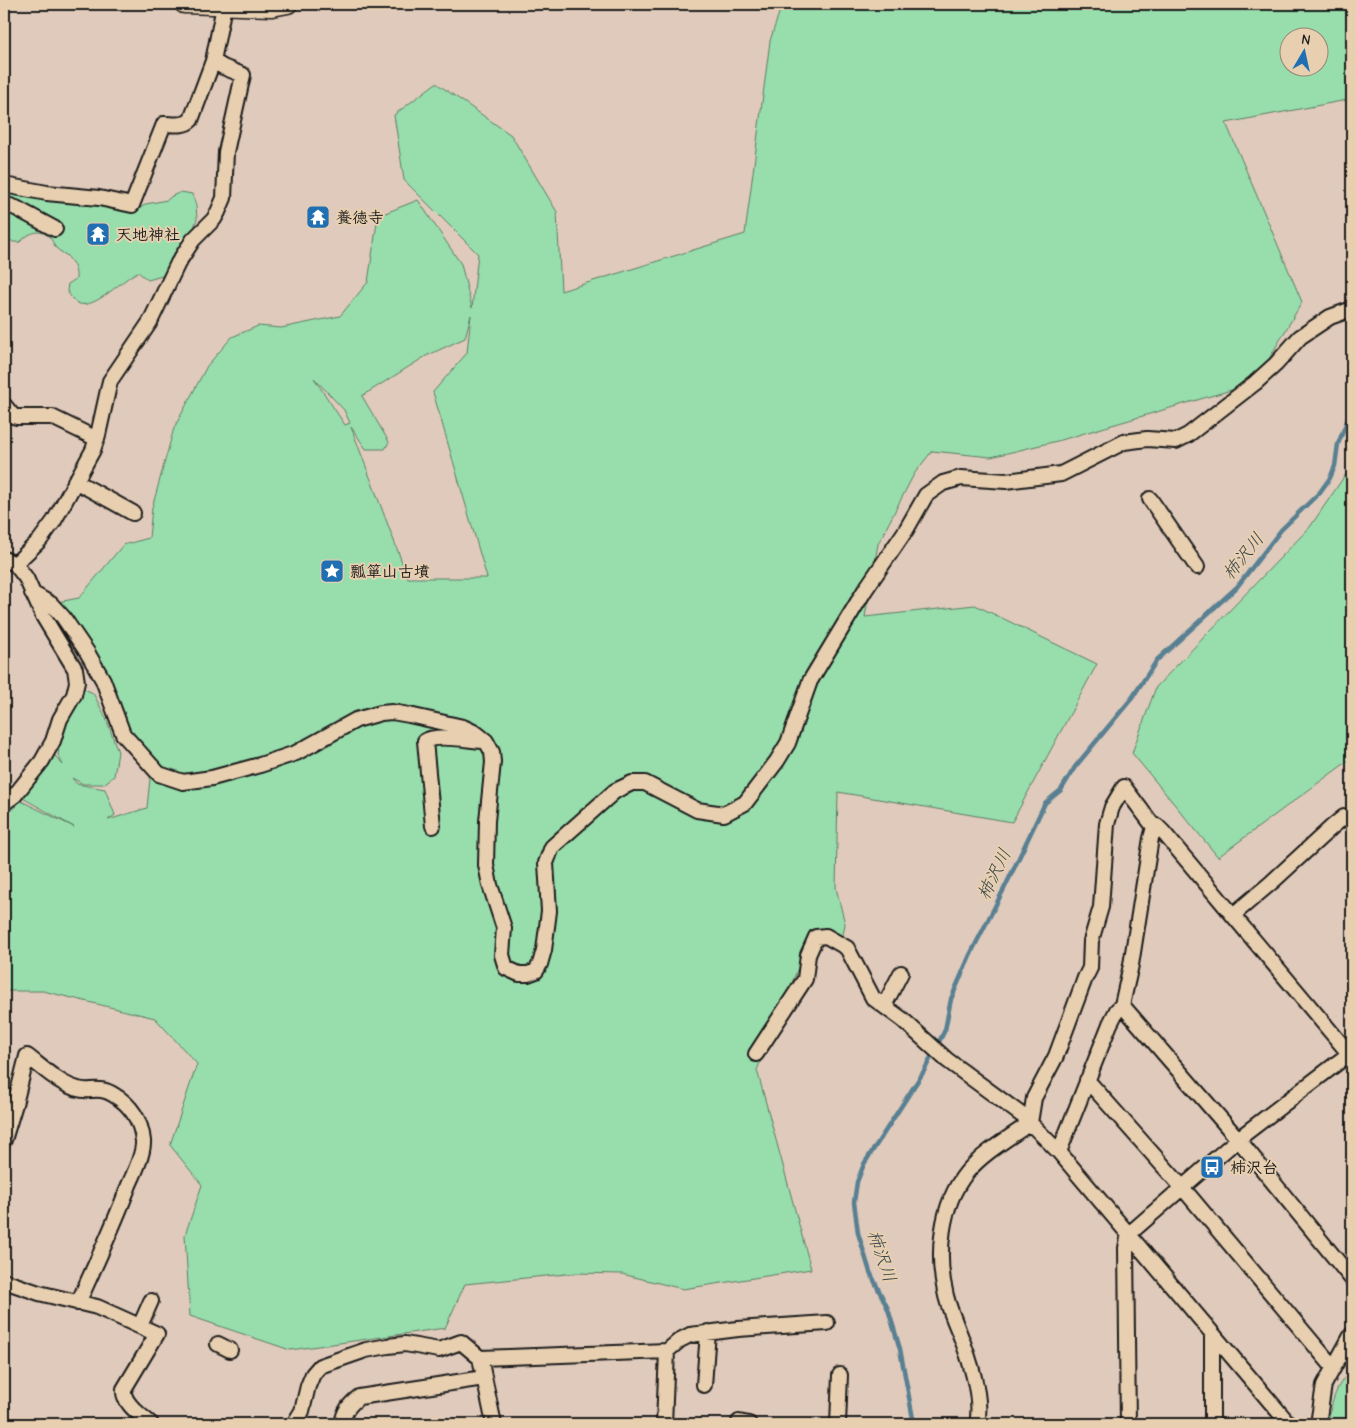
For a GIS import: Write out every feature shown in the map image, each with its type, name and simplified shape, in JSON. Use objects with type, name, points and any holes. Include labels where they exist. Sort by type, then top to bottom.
[{"type":"main road","points":[[184,4],[272,7],[288,4]]},
{"type":"street","points":[[4,185],[47,193],[99,198],[132,205],[164,124],[188,124],[191,120],[213,61],[224,6]]},
{"type":"street","points":[[4,803],[15,795],[42,761],[53,741],[60,719],[74,695],[77,682],[75,669],[43,616],[26,578],[9,562],[40,540],[54,521],[93,450],[110,381],[150,322],[178,262],[193,240],[214,219],[224,198],[226,152],[243,75],[213,61]]},
{"type":"street","points":[[4,204],[16,208],[55,229]]},
{"type":"street","points":[[32,593],[51,604],[63,617],[87,652],[103,680],[123,734],[159,774],[183,782],[212,778],[296,753],[356,720],[381,713],[392,712],[409,715],[476,733],[486,741],[492,752],[493,762],[485,852],[487,876],[504,928],[502,956],[506,968],[518,974],[528,974],[536,971],[544,950],[549,911],[546,863],[552,847],[615,791],[632,783],[645,783],[697,810],[724,814],[744,803],[778,761],[788,743],[810,681],[866,590],[906,530],[926,495],[943,483],[962,478],[1006,481],[1061,474],[1124,442],[1147,439],[1176,441],[1255,383],[1276,364],[1300,337],[1330,316],[1352,309]]},
{"type":"street","points":[[4,406],[14,416],[52,418],[97,439]]},
{"type":"street","points":[[75,481],[133,513]]},
{"type":"street","points":[[1150,499],[1197,567]]},
{"type":"street","points":[[433,826],[425,741],[428,738],[441,738],[486,741]]},
{"type":"street","points":[[977,1424],[977,1398],[969,1359],[952,1313],[943,1280],[941,1244],[947,1208],[968,1171],[981,1158],[1030,1123],[1034,1098],[1056,1056],[1084,978],[1090,968],[1091,941],[1101,907],[1107,824],[1112,807],[1124,787],[1154,827],[1157,826],[1163,832],[1351,1056],[1238,1139],[1129,1234],[1126,1248],[1128,1424]]},
{"type":"street","points":[[1233,915],[1333,826],[1344,817],[1352,817]]},
{"type":"street","points":[[1059,1152],[1110,1024],[1117,1010],[1122,1005],[1131,965],[1154,827]]},
{"type":"street","points":[[756,1054],[805,979],[808,955],[816,937],[826,936],[847,948],[873,998],[908,1024],[947,1060],[1023,1116],[1059,1152],[1289,1424]]},
{"type":"street","points":[[884,1006],[901,974]]},
{"type":"street","points":[[1122,1005],[1238,1139],[1352,1279]]},
{"type":"street","points":[[4,1140],[10,1103],[27,1056],[60,1081],[79,1090],[98,1088],[113,1094],[130,1107],[138,1121],[143,1143],[136,1167],[78,1304]]},
{"type":"street","points":[[1087,1080],[1182,1188],[1333,1367]]},
{"type":"street","points":[[4,1281],[78,1304],[98,1307],[157,1334],[124,1389],[123,1395],[151,1424]]},
{"type":"street","points":[[140,1326],[151,1301]]},
{"type":"street","points":[[480,1358],[667,1351],[680,1340],[690,1335],[827,1323]]},
{"type":"street","points":[[704,1384],[708,1332]]},
{"type":"street","points":[[1212,1333],[1212,1424]]},
{"type":"street","points":[[1318,1424],[1324,1386],[1352,1334]]},
{"type":"street","points":[[294,1424],[302,1412],[313,1374],[320,1366],[366,1350],[404,1344],[440,1350],[461,1342],[480,1358],[494,1424]]},
{"type":"street","points":[[664,1424],[667,1351]]},
{"type":"street","points":[[838,1424],[840,1375]]},
{"type":"street","points":[[342,1424],[348,1406],[359,1397],[484,1378]]},
{"type":"green space","points":[[782,4],[1352,4],[1352,99],[1226,123],[1302,302],[1255,383],[1061,440],[991,457],[932,451],[914,474],[878,544],[865,617],[975,605],[1097,664],[1012,822],[838,792],[836,888],[845,924],[842,940],[808,943],[757,1070],[811,1269],[683,1289],[622,1274],[576,1273],[465,1284],[445,1328],[290,1350],[190,1316],[185,1235],[202,1185],[170,1145],[197,1064],[155,1018],[43,991],[4,991],[4,817],[21,801],[74,827],[21,797],[49,749],[63,765],[58,755],[62,731],[80,687],[93,693],[106,718],[118,752],[114,776],[104,784],[83,784],[72,778],[77,784],[105,789],[115,815],[108,820],[147,808],[151,769],[120,727],[58,602],[79,598],[123,545],[149,538],[152,508],[174,428],[207,366],[232,337],[258,326],[281,328],[340,316],[368,282],[378,216],[418,200],[461,264],[472,308],[478,254],[404,180],[394,115],[436,83],[511,135],[557,212],[561,291],[745,234],[770,41]],"holes":[[[471,315],[467,353],[433,392],[487,578],[408,578],[351,427],[366,449],[385,449],[389,442],[362,396],[426,356],[465,338]],[[314,378],[344,410],[350,423],[345,425]]]},
{"type":"green space","points":[[4,190],[59,202],[67,199],[109,202],[122,211],[136,211],[146,204],[167,200],[181,192],[192,194],[196,205],[197,219],[194,228],[184,241],[173,270],[148,280],[138,272],[92,303],[77,303],[67,291],[68,284],[76,279],[73,263],[56,248],[49,236],[36,232],[20,242],[13,242],[4,235]]},
{"type":"green space","points":[[1352,465],[1352,758],[1218,857],[1132,753],[1156,687],[1310,527]]},
{"type":"green space","points":[[1352,1371],[1352,1424],[1330,1424],[1328,1421],[1335,1393],[1342,1381]]},
{"type":"waterway","name":"柿沢川","points":[[914,1424],[900,1349],[888,1309],[870,1272],[858,1233],[854,1202],[857,1182],[864,1164],[924,1071],[945,1030],[951,999],[970,955],[1045,803],[1061,790],[1075,767],[1132,698],[1157,660],[1237,587],[1281,530],[1320,492],[1330,478],[1335,466],[1338,444],[1352,413]]},
{"type":"place","name":"養徳寺","points":[[318,217]]},
{"type":"place","name":"天地神社","points":[[98,234]]},
{"type":"place","name":"瓢箪山古墳","points":[[332,571]]},
{"type":"place","name":"柿沢台","points":[[1212,1167]]}]
